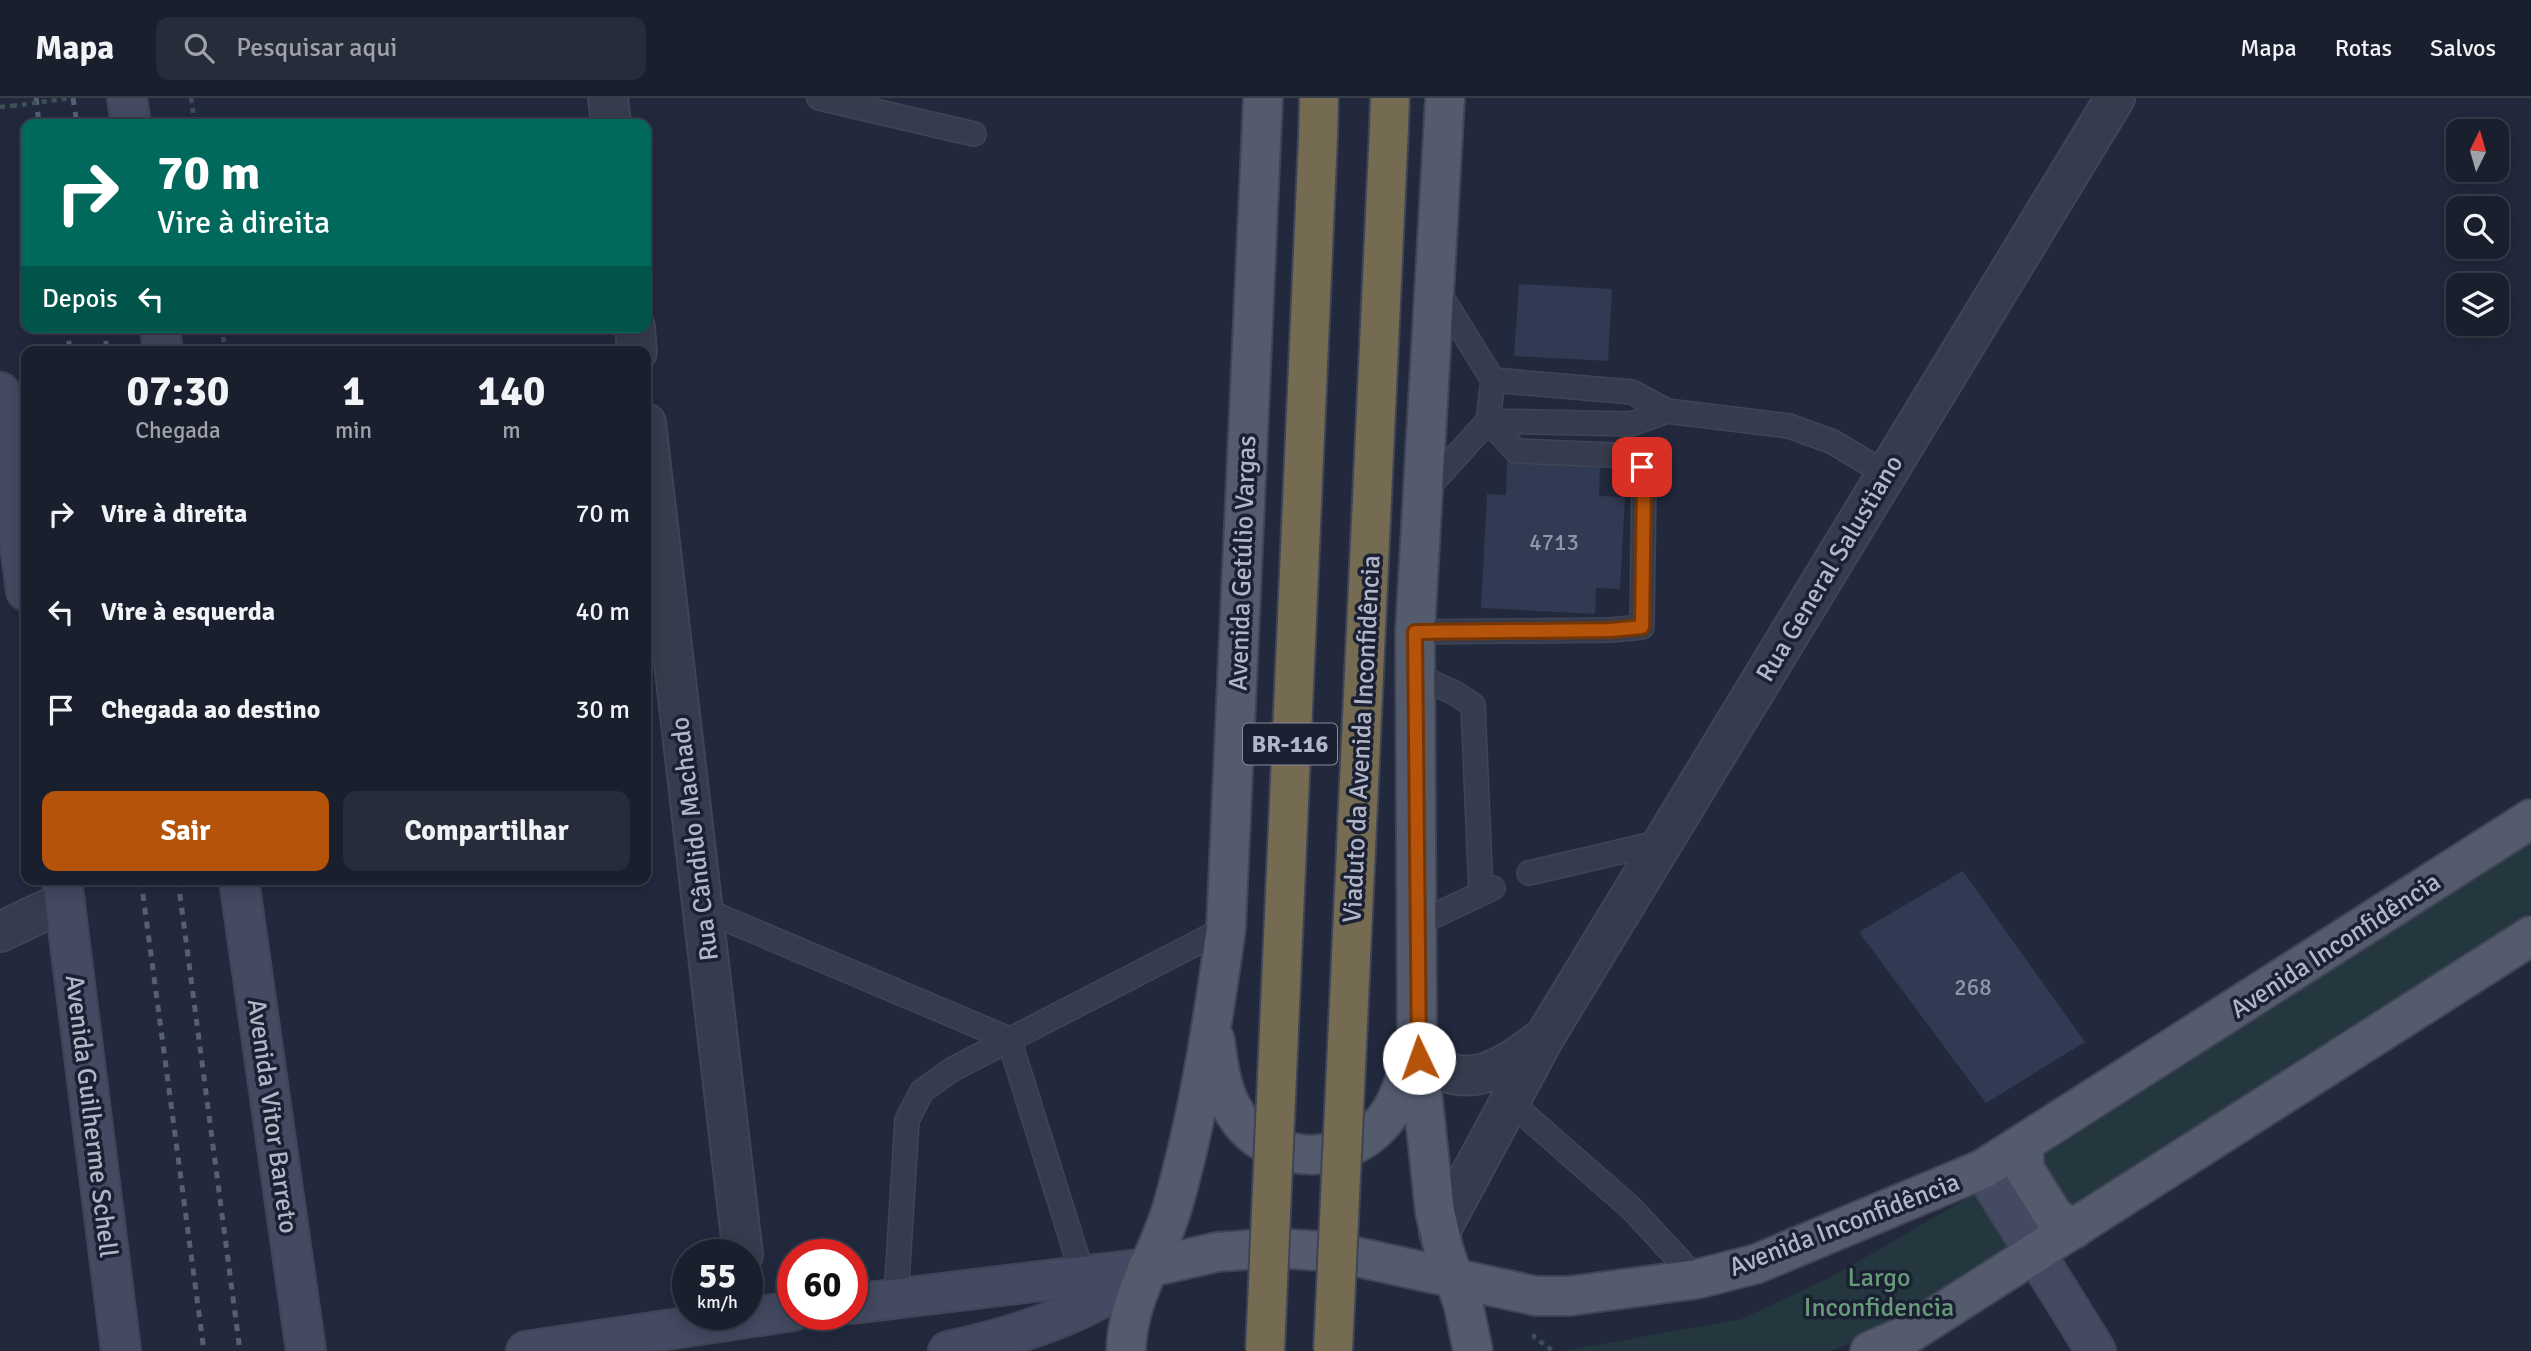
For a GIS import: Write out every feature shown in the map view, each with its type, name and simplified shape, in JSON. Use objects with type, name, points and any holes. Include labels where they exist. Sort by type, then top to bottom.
[{"type":"highway","name":"BR-116","points":[[1265,1351],[1320,98]]},
{"type":"highway","name":"Viaduto da Avenida Inconfidência","points":[[1333,1351],[1389,113]]},
{"type":"main road","points":[[127,98],[130,119]]},
{"type":"main road","name":"Avenida Getúlio Vargas","points":[[1126,1351],[1129,1317],[1175,1198],[1213,1024],[1226,928],[1263,98]]},
{"type":"main road","points":[[1445,98],[1415,632],[1418,1051],[1429,1170],[1439,1233],[1466,1315],[1473,1351]]},
{"type":"main road","points":[[0,392],[21,552]]},
{"type":"main road","name":"Avenida Inconfidência","points":[[868,1302],[1147,1268],[1217,1252],[1275,1248],[1334,1252],[1536,1296],[1570,1296],[1697,1279],[1756,1264],[1983,1170],[2531,819]]},
{"type":"main road","name":"Avenida Vitor Barreto","points":[[240,885],[306,1351]]},
{"type":"main road","name":"Avenida Guilherme Schell","points":[[64,891],[121,1351]]},
{"type":"main road","points":[[1870,1351],[1905,1336],[2036,1254],[2531,936]]},
{"type":"main road","points":[[1213,1024],[1224,1088],[1243,1125],[1273,1146],[1313,1156],[1331,1154],[1354,1146],[1370,1136],[1384,1121],[1418,1051]]},
{"type":"main road","points":[[2023,1144],[2025,1170],[2055,1218],[2074,1229]]},
{"type":"main road","points":[[1983,1170],[2096,1351]]},
{"type":"main road","name":"Avenida Inconfidência","points":[[948,1351],[1023,1332],[1087,1307],[1147,1268]]},
{"type":"main road","points":[[526,1351],[672,1321]]},
{"type":"street","points":[[608,98],[610,119]]},
{"type":"street","name":"Rua General Salustiano","points":[[1439,1233],[1544,1038],[2115,98]]},
{"type":"street","name":"Rua Cândido Machado","points":[[651,466],[741,1239]]},
{"type":"street","points":[[0,932],[64,891]]},
{"type":"street","name":"Rua General Salustiano","points":[[1418,1051],[1449,1073],[1473,1076],[1506,1066],[1544,1038]]},
{"type":"lane","points":[[819,98],[974,134]]},
{"type":"lane","points":[[1421,495],[1488,421],[1493,380],[1434,286]]},
{"type":"lane","points":[[1493,380],[1632,392],[1667,411],[1789,426],[1833,442],[1886,474]]},
{"type":"lane","points":[[1488,421],[1631,424],[1667,411]]},
{"type":"lane","points":[[1415,632],[1611,630],[1642,627],[1642,467],[1612,455],[1516,451],[1488,421]]},
{"type":"lane","points":[[1415,675],[1455,693],[1473,705],[1488,890],[1417,924]]},
{"type":"lane","points":[[1529,873],[1662,842]]},
{"type":"lane","points":[[702,909],[1009,1039],[1083,1276]]},
{"type":"lane","points":[[896,1298],[907,1120],[922,1091],[953,1069],[1226,928]]},
{"type":"lane","points":[[1510,1102],[1632,1208],[1697,1279]]},
{"type":"path","points":[[0,107],[71,98]]},
{"type":"path","points":[[191,98],[194,119]]},
{"type":"green space","name":"Largo Inconfidencia","points":[[2531,843],[2531,914],[1897,1324],[1831,1351],[1563,1351],[1742,1319],[1833,1276],[2064,1142]]},
{"type":"building","points":[[1519,284],[1612,289],[1608,361],[1514,356]]},
{"type":"building","points":[[1507,460],[1600,464],[1599,496],[1625,497],[1620,589],[1596,588],[1595,614],[1481,608],[1487,494],[1506,495]]},
{"type":"building","points":[[1963,871],[2085,1042],[1986,1103],[1859,932]]},
{"type":"railway","points":[[36,98],[38,119]]},
{"type":"railway","points":[[73,98],[76,119]]},
{"type":"railway","points":[[68,333],[69,346]]},
{"type":"railway","points":[[105,333],[106,346]]},
{"type":"railway","points":[[142,885],[204,1351]]},
{"type":"railway","points":[[179,885],[240,1351]]},
{"type":"route","points":[[1419,1058],[1415,632],[1611,630],[1642,627],[1642,467]]}]
